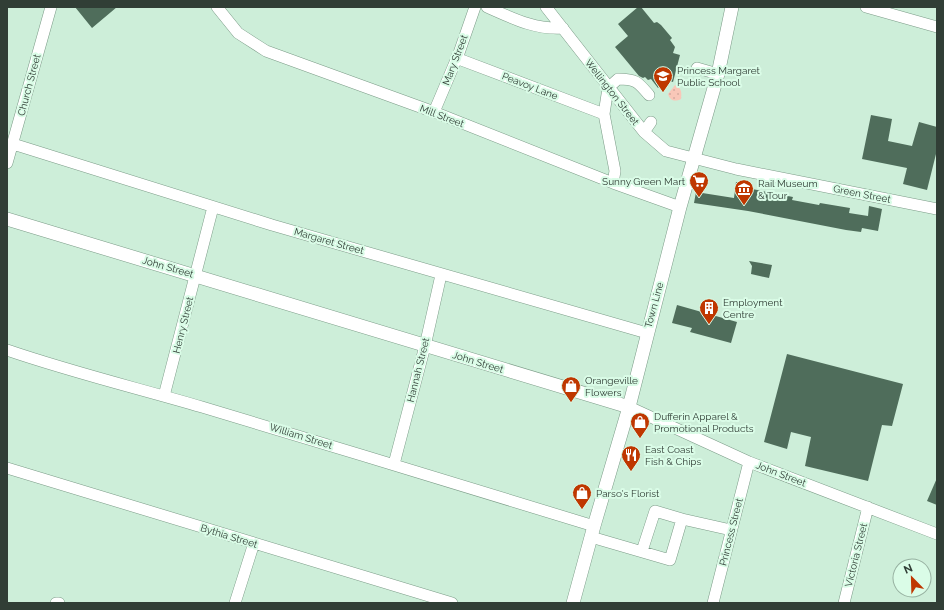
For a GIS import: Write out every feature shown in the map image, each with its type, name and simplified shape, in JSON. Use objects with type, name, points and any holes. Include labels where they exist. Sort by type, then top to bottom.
[{"type":"main road","name":"Town Line","points":[[573,603],[592,532],[629,407],[680,208],[718,74],[732,7]]},
{"type":"main road","name":"John Street","points":[[7,219],[629,407]]},
{"type":"street","name":"Church Street","points":[[7,163],[51,7]]},
{"type":"street","name":"Mill Street","points":[[217,7],[238,33],[266,51],[434,112],[680,208]]},
{"type":"street","name":"Mary Street","points":[[434,112],[475,7]]},
{"type":"street","points":[[487,7],[534,26],[551,29],[563,28]]},
{"type":"street","name":"Wellington Street","points":[[546,7],[644,132],[666,151],[694,158]]},
{"type":"street","points":[[866,7],[937,27]]},
{"type":"street","name":"Peavoy Lane","points":[[456,58],[604,114]]},
{"type":"street","points":[[697,68],[718,74]]},
{"type":"street","points":[[613,183],[615,171],[604,114],[608,88],[618,79],[630,79],[638,83],[649,95]]},
{"type":"street","points":[[644,132],[651,122]]},
{"type":"street","name":"Margaret Street","points":[[13,144],[213,207],[441,275],[647,334]]},
{"type":"street","name":"Green Street","points":[[694,158],[736,169],[937,209]]},
{"type":"street","name":"Henry Street","points":[[164,396],[213,207]]},
{"type":"street","name":"Hannah Street","points":[[394,464],[425,346],[441,275]]},
{"type":"street","name":"William Street","points":[[7,350],[50,364],[394,464],[670,560],[682,519]]},
{"type":"street","name":"John Street","points":[[629,407],[749,462],[937,534]]},
{"type":"street","name":"Princess Street","points":[[713,603],[749,462]]},
{"type":"street","name":"Bythia Street","points":[[7,468],[452,603]]},
{"type":"street","name":"Victoria Street","points":[[844,603],[868,507]]},
{"type":"street","points":[[642,551],[656,511],[682,519],[731,530]]},
{"type":"street","points":[[235,603],[254,543]]},
{"type":"shaded area","points":[[675,85],[681,90],[681,99],[675,101],[670,98],[668,94]]},
{"type":"building","points":[[75,7],[117,7],[92,28]]},
{"type":"building","points":[[638,7],[641,7],[654,23],[657,22],[661,25],[672,38],[670,40],[675,47],[673,53],[680,55],[673,82],[667,80],[658,88],[651,79],[648,80],[645,77],[643,78],[639,76],[615,47],[628,36],[618,24]]},
{"type":"building","points":[[871,115],[892,119],[888,141],[912,146],[919,122],[937,127],[937,150],[927,190],[903,184],[907,168],[862,159]]},
{"type":"building","points":[[736,182],[753,185],[752,189],[793,197],[792,200],[819,205],[820,203],[850,208],[849,213],[868,216],[869,206],[882,209],[878,231],[862,228],[861,232],[846,230],[748,211],[694,203],[696,192],[734,198]]},
{"type":"building","points":[[749,261],[772,265],[769,278],[751,274],[752,266]]},
{"type":"building","name":"Employment Centre","points":[[677,305],[737,322],[731,343],[690,332],[692,328],[672,323]]},
{"type":"building","points":[[787,354],[903,384],[892,426],[882,425],[868,481],[805,466],[811,437],[791,432],[787,449],[764,442]]},
{"type":"building","points":[[937,478],[937,505],[927,501]]},
{"type":"place","name":"Princess Margaret Public School","points":[[663,93]]},
{"type":"place","name":"Sunny Green Mart","points":[[699,198]]},
{"type":"place","name":"Rail Museum & Tour","points":[[744,206]]},
{"type":"place","name":"Employment Centre","points":[[709,325]]},
{"type":"place","name":"Orangeville Flowers","points":[[571,403]]},
{"type":"place","name":"Dufferin Apparel & Promotional Products","points":[[640,439]]},
{"type":"place","name":"East Coast Fish & Chips","points":[[631,472]]},
{"type":"place","name":"Parso's Florist","points":[[582,510]]}]
